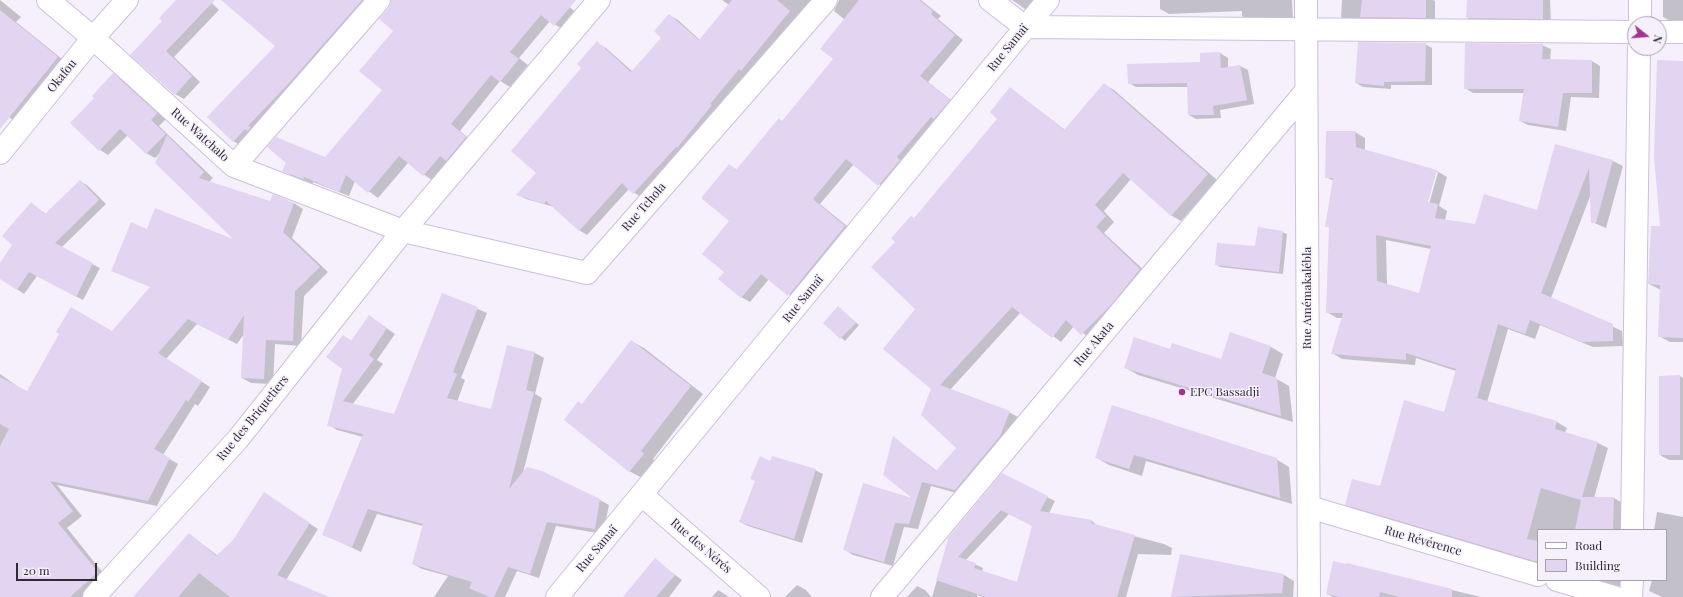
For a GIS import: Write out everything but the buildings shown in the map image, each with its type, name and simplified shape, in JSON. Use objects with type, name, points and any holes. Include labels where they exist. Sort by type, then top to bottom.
[{"type":"street","name":"Rue Watchalo","points":[[48,0],[93,38],[234,166],[403,231]]},
{"type":"street","name":"Okafou","points":[[0,153],[93,38],[127,0]]},
{"type":"street","points":[[234,166],[379,0]]},
{"type":"street","name":"Rue des Briquetiers","points":[[97,596],[238,439],[403,231],[599,0]]},
{"type":"street","name":"Rue Tchola","points":[[403,231],[587,273],[826,0]]},
{"type":"street","points":[[990,0],[1026,27],[1627,32]]},
{"type":"street","name":"Rue Samaï","points":[[557,597],[1048,0]]},
{"type":"street","name":"Rue Amémakalébla","points":[[1306,0],[1309,597]]},
{"type":"street","points":[[1640,0],[1640,16]]},
{"type":"street","points":[[1667,32],[1683,32]]},
{"type":"street","points":[[1632,529],[1639,56]]},
{"type":"street","name":"Rue Akata","points":[[882,597],[1306,91]]},
{"type":"street","name":"Rue des Nérés","points":[[642,495],[759,597]]},
{"type":"street","name":"Rue Révérence","points":[[1309,507],[1537,574]]},
{"type":"street","points":[[1560,581],[1614,597]]},
{"type":"street","points":[[1631,597],[1632,581]]},
{"type":"place","name":"EPC Bassadji","points":[[1182,392]]}]
